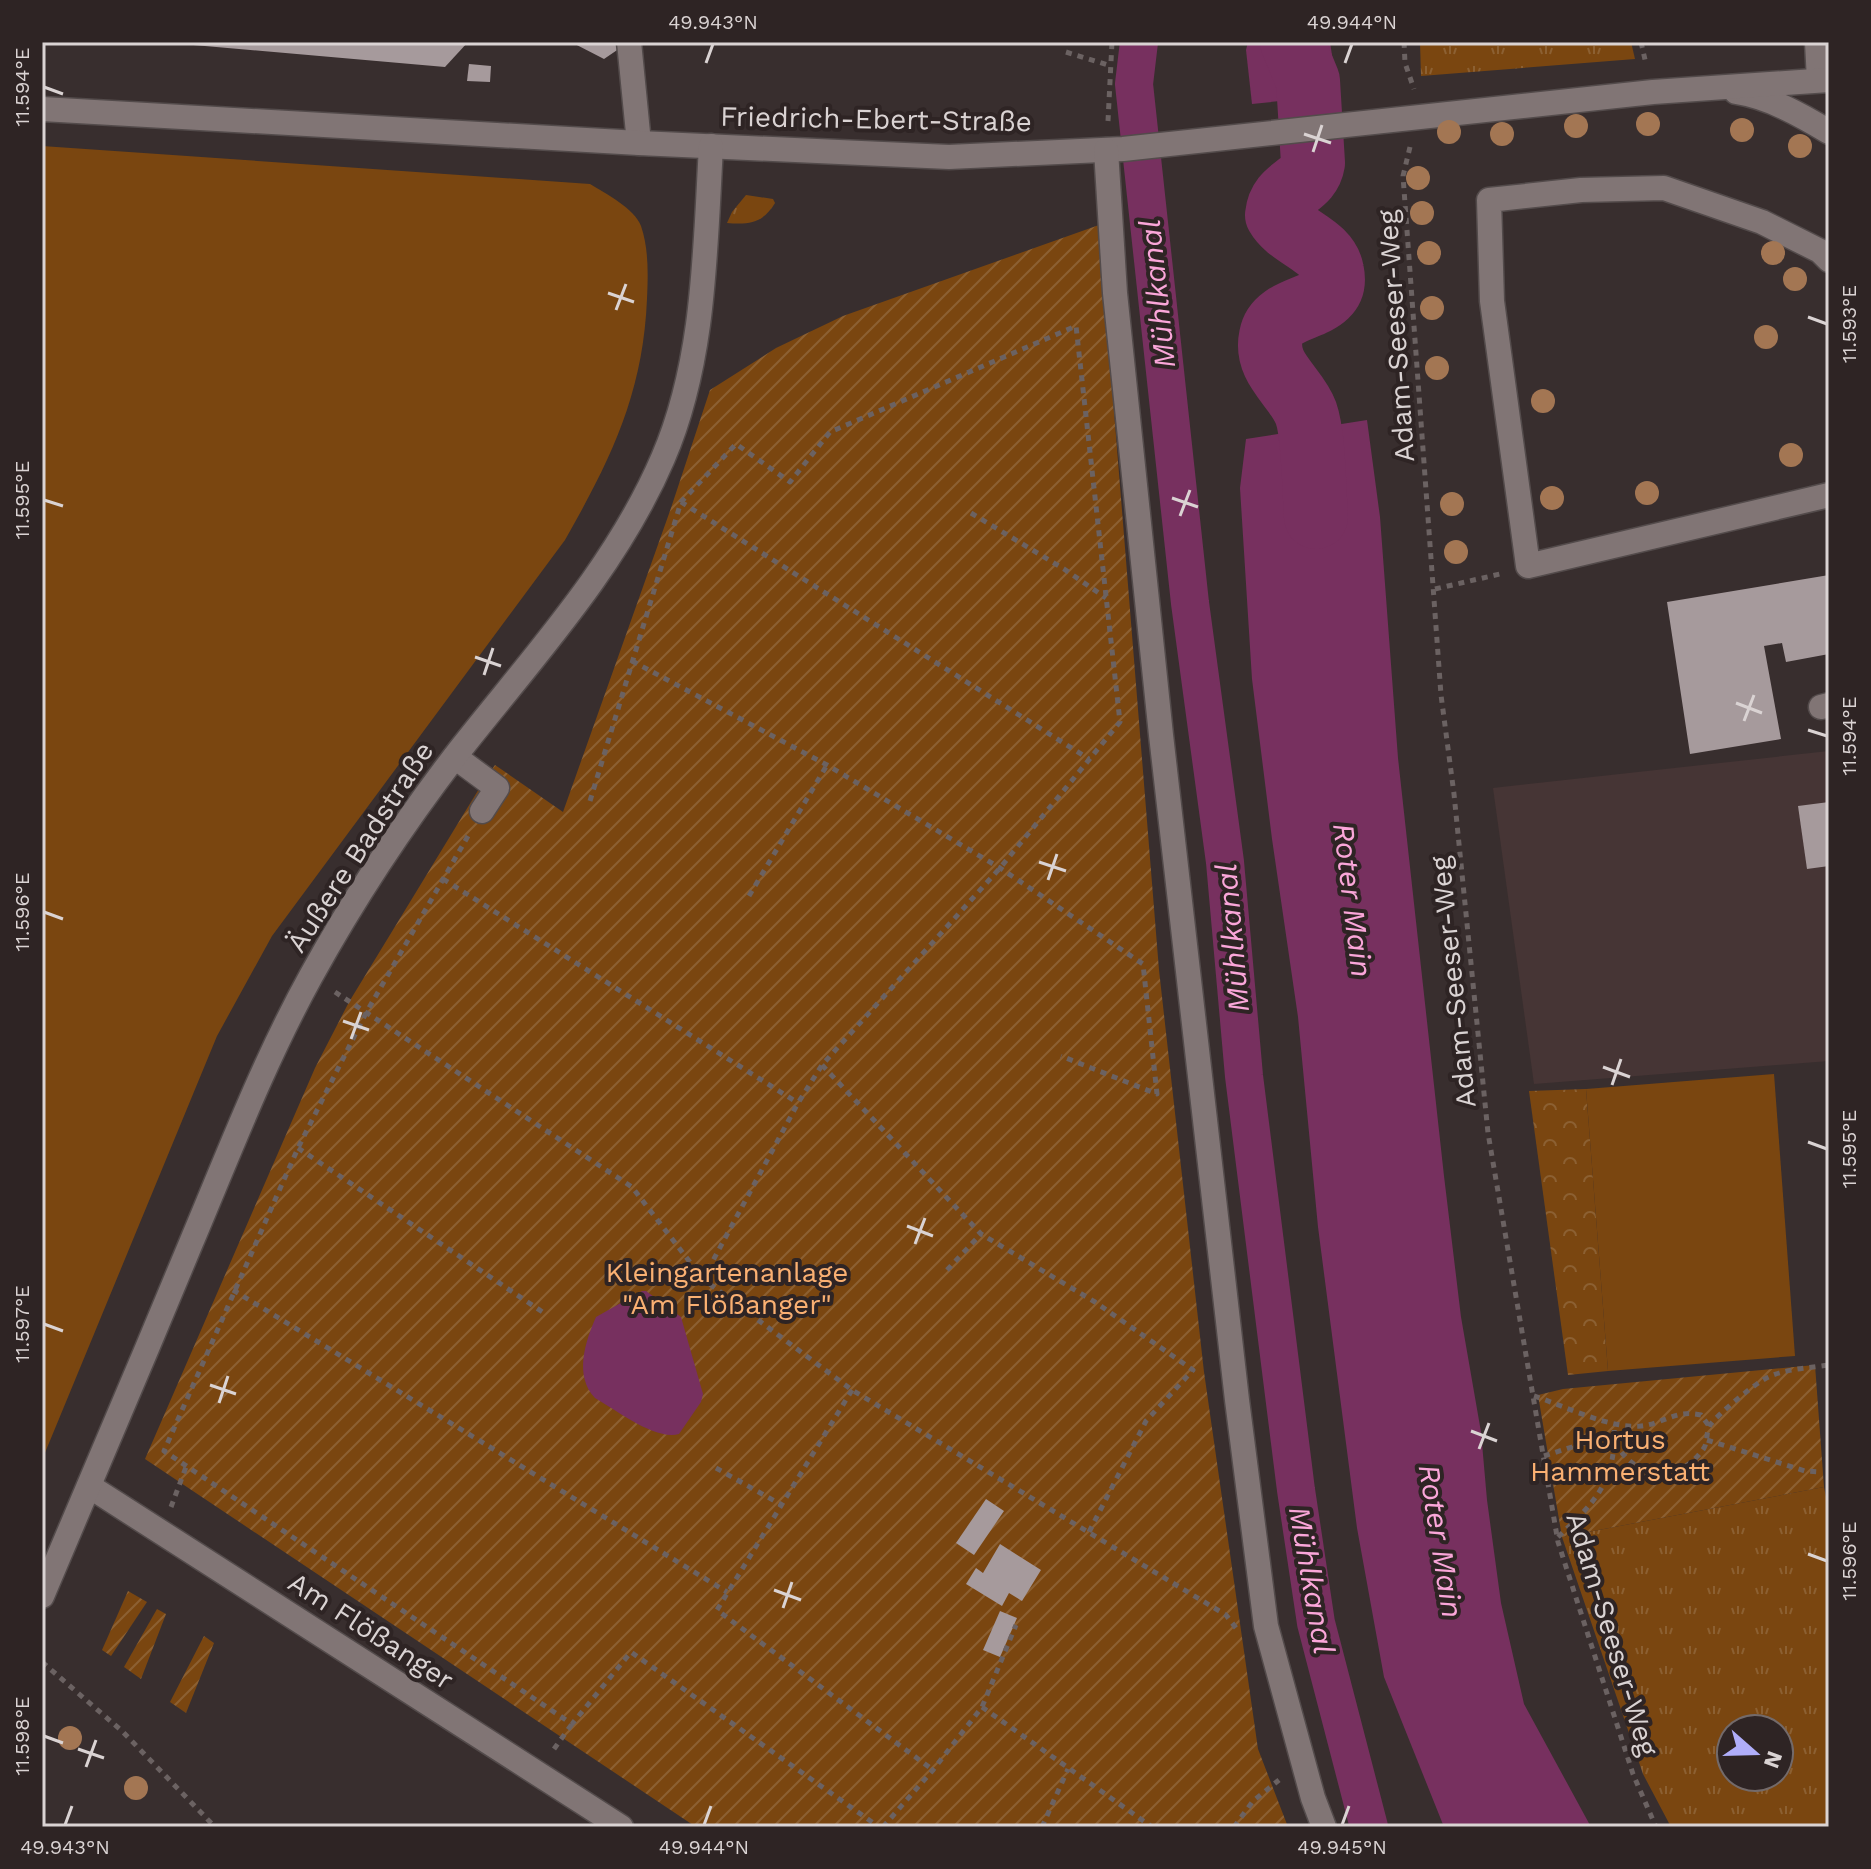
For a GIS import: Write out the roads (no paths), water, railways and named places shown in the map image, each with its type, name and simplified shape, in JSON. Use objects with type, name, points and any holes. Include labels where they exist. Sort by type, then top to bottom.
[{"type":"street","points":[[629,42],[639,143]]},
{"type":"street","points":[[1817,42],[1824,80]]},
{"type":"street","name":"Friedrich-Ebert-Straße","points":[[42,109],[639,143],[949,157],[1114,150],[1705,87],[1824,80]]},
{"type":"street","name":"Friedrich-Ebert-Straße","points":[[1705,87],[1749,94],[1787,109],[1829,132]]},
{"type":"street","name":"Äußere Badstraße","points":[[42,1596],[260,1078],[311,976],[382,859],[455,757],[580,598],[632,522],[665,455],[690,375],[704,265],[711,146]]},
{"type":"street","points":[[1114,150],[1115,293],[1184,950],[1237,1400],[1266,1626],[1324,1827]]},
{"type":"street","points":[[1829,260],[1820,251],[1762,222],[1664,188],[1581,190],[1489,200],[1492,301],[1528,566],[1829,495]]},
{"type":"street","points":[[455,757],[497,788],[482,811]]},
{"type":"street","name":"Am Flößanger","points":[[89,1486],[621,1827]]},
{"type":"water","points":[[1248,42],[1330,42],[1338,95],[1252,104],[1246,50]]},
{"type":"water","points":[[1367,420],[1380,517],[1398,758],[1444,1176],[1461,1317],[1481,1432],[1501,1603],[1524,1704],[1591,1827],[1444,1827],[1384,1677],[1357,1528],[1318,1227],[1298,1017],[1252,679],[1240,488],[1246,439]]},
{"type":"water","points":[[642,1291],[681,1317],[703,1394],[701,1402],[679,1434],[659,1433],[625,1417],[595,1398],[585,1380],[585,1348],[596,1317]]},
{"type":"waterway","name":"Mühlkanal","points":[[1139,42],[1134,84],[1190,603],[1225,862],[1244,1076],[1296,1490],[1316,1623],[1369,1827]]},
{"type":"waterway","name":"Roter Main","points":[[1292,42],[1308,81],[1313,163],[1306,178],[1283,198],[1277,215],[1290,230],[1323,254],[1332,271],[1332,285],[1318,301],[1285,317],[1276,325],[1270,348],[1276,368],[1301,403],[1309,423],[1316,517]]},
{"type":"park label","name":"Kleingartenanlage \"Am Flößanger\"","points":[[727,1288]]},
{"type":"park label","name":"Hortus Hammerstatt","points":[[1620,1455]]}]
